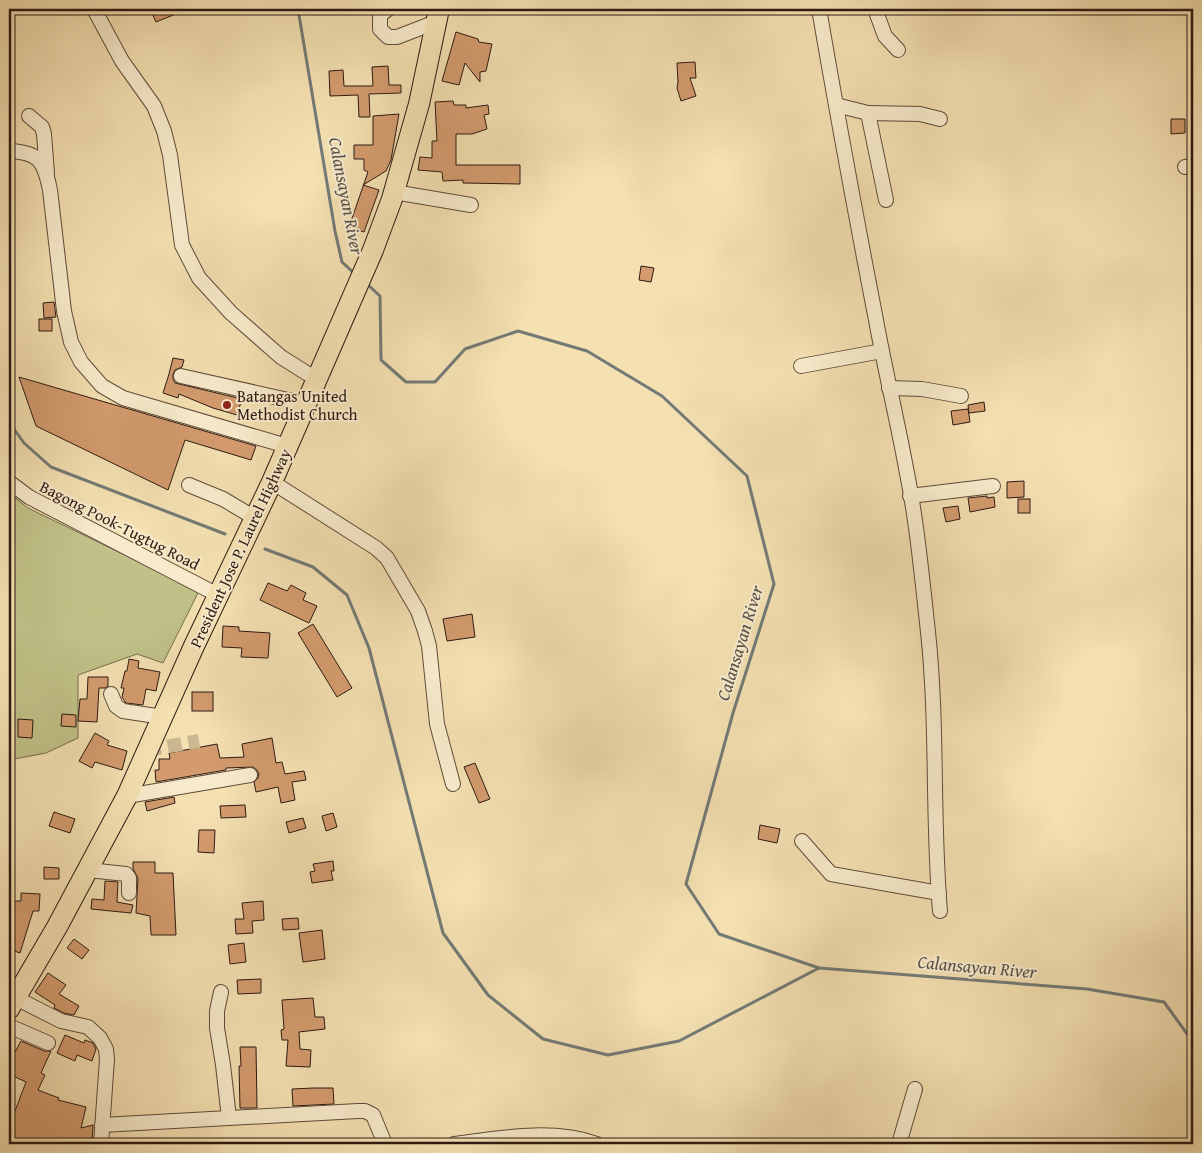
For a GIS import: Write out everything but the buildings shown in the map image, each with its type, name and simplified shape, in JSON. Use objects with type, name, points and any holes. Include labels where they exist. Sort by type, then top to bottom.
[{"type":"highway","name":"President Jose P. Laurel Highway","points":[[12,1003],[88,870],[126,796],[272,482],[373,250],[394,192],[419,104],[437,15]]},
{"type":"street","points":[[94,9],[122,61],[154,106],[164,131],[170,155],[182,245],[199,278],[231,313],[281,357],[316,379]]},
{"type":"street","points":[[388,9],[380,15],[380,29],[388,37],[397,37],[437,15]]},
{"type":"street","points":[[819,9],[889,388],[907,470],[928,634],[936,760],[935,817],[940,911]]},
{"type":"street","points":[[875,9],[885,36],[898,50]]},
{"type":"street","points":[[836,105],[868,113],[920,114],[940,119]]},
{"type":"street","points":[[868,113],[886,200]]},
{"type":"street","points":[[29,116],[42,127],[44,134],[47,174],[64,310],[71,342],[81,362],[102,386],[123,398],[287,446]]},
{"type":"street","points":[[9,151],[34,155],[47,174]]},
{"type":"street","points":[[394,192],[470,205]]},
{"type":"street","points":[[801,366],[882,351]]},
{"type":"street","points":[[181,376],[306,404]]},
{"type":"street","points":[[889,388],[922,389],[961,396]]},
{"type":"street","name":"Bagong Pook-Tugtug Road","points":[[9,482],[29,498],[218,595]]},
{"type":"street","points":[[272,482],[376,548],[387,558],[392,566],[418,611],[426,631],[437,724],[453,784]]},
{"type":"street","points":[[189,485],[223,499],[255,518]]},
{"type":"street","points":[[910,496],[993,486]]},
{"type":"street","points":[[111,694],[116,706],[123,711],[162,717]]},
{"type":"street","points":[[126,796],[250,775]]},
{"type":"street","points":[[802,841],[831,874],[939,893]]},
{"type":"street","points":[[88,870],[126,874],[130,878],[129,893]]},
{"type":"street","points":[[221,992],[217,1011],[217,1028],[228,1118]]},
{"type":"street","points":[[12,1003],[62,1021],[88,1027],[100,1038],[106,1049],[107,1059],[101,1144]]},
{"type":"street","points":[[9,1026],[48,1043]]},
{"type":"street","points":[[899,1144],[915,1089]]},
{"type":"street","points":[[102,1125],[365,1111],[376,1119],[385,1144]]},
{"type":"street","points":[[454,1144],[517,1136],[582,1139],[597,1144]]},
{"type":"green space","points":[[9,493],[28,508],[199,591],[163,663],[137,654],[78,675],[78,738],[46,753],[9,760]]},
{"type":"waterway","name":"Calansayan River","points":[[298,9],[335,231],[342,262],[355,274]]},
{"type":"waterway","name":"Calansayan River","points":[[366,283],[380,296],[381,360],[406,382],[435,382],[465,349],[518,331],[587,351],[662,396],[747,476],[774,584],[733,713],[686,884],[719,934],[819,968],[1087,989],[1164,1002],[1193,1042]]},
{"type":"waterway","points":[[9,422],[24,443],[51,467],[225,534]]},
{"type":"waterway","points":[[265,549],[313,567],[347,595],[369,648],[443,933],[488,995],[543,1039],[608,1055],[679,1041],[819,968]]},
{"type":"tunnel","points":[[147,750],[199,741]]},
{"type":"place","name":"Batangas United Methodist Church","points":[[227,405]]}]
